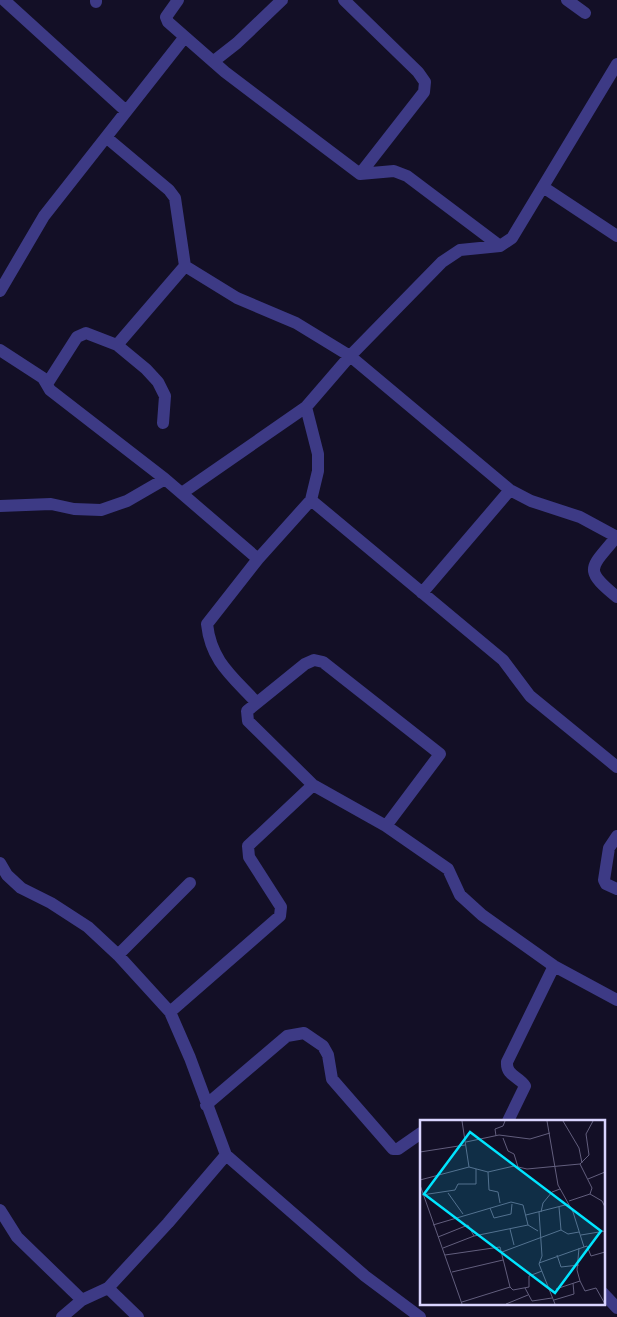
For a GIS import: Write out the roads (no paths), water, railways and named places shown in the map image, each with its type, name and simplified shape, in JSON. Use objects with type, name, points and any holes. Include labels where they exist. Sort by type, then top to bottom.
[{"type":"street","points":[[4,0],[126,111]]},
{"type":"street","points":[[178,0],[166,17],[171,26],[225,72],[360,174],[394,171],[407,176],[500,246]]},
{"type":"street","points":[[214,61],[237,43],[282,0]]},
{"type":"street","points":[[344,0],[418,72],[425,82],[424,92],[360,174]]},
{"type":"street","points":[[567,0],[585,13]]},
{"type":"street","points":[[0,291],[44,216],[184,38]]},
{"type":"street","points":[[182,493],[306,407],[350,356],[442,262],[460,250],[500,246],[512,238],[617,64]]},
{"type":"street","points":[[107,138],[169,190],[175,198],[185,266],[117,345]]},
{"type":"street","points":[[543,187],[617,236]]},
{"type":"street","points":[[185,266],[237,298],[296,323],[350,356],[510,490],[531,501],[580,516],[617,537],[595,564],[593,572],[598,581],[617,597]]},
{"type":"street","points":[[47,384],[81,334],[86,333],[117,345],[146,369],[158,382],[165,396],[163,423]]},
{"type":"street","points":[[0,350],[43,378],[50,390],[165,478],[258,559]]},
{"type":"street","points":[[256,702],[215,656],[209,641],[208,624],[258,559],[311,500],[318,471],[318,454],[306,407]]},
{"type":"street","points":[[0,506],[51,504],[74,509],[101,510],[127,501],[165,478]]},
{"type":"street","points":[[422,593],[510,490]]},
{"type":"street","points":[[311,500],[503,660],[530,696],[617,768]]},
{"type":"street","points":[[386,826],[439,758],[437,750],[323,662],[314,660],[305,664],[256,702],[247,711],[248,721],[313,785],[386,826],[448,870],[460,895],[482,915],[554,966],[617,1000]]},
{"type":"street","points":[[170,1012],[280,916],[281,907],[249,858],[248,846],[313,785]]},
{"type":"street","points":[[617,836],[610,848],[604,880],[606,884],[617,889]]},
{"type":"street","points":[[0,863],[7,875],[21,888],[51,903],[88,928],[118,955],[170,1012],[190,1058],[226,1155],[365,1276],[420,1317]]},
{"type":"street","points":[[118,955],[190,883]]},
{"type":"street","points":[[508,1120],[525,1086],[522,1081],[510,1074],[507,1062],[554,966]]},
{"type":"street","points":[[206,1105],[287,1036],[304,1033],[322,1046],[328,1055],[332,1079],[393,1149],[398,1148],[420,1134]]},
{"type":"street","points":[[62,1317],[82,1300],[108,1288],[168,1224],[226,1155]]},
{"type":"street","points":[[0,1210],[17,1238],[82,1300]]},
{"type":"street","points":[[108,1288],[138,1317]]},
{"type":"street","points":[[604,1294],[617,1308]]}]
